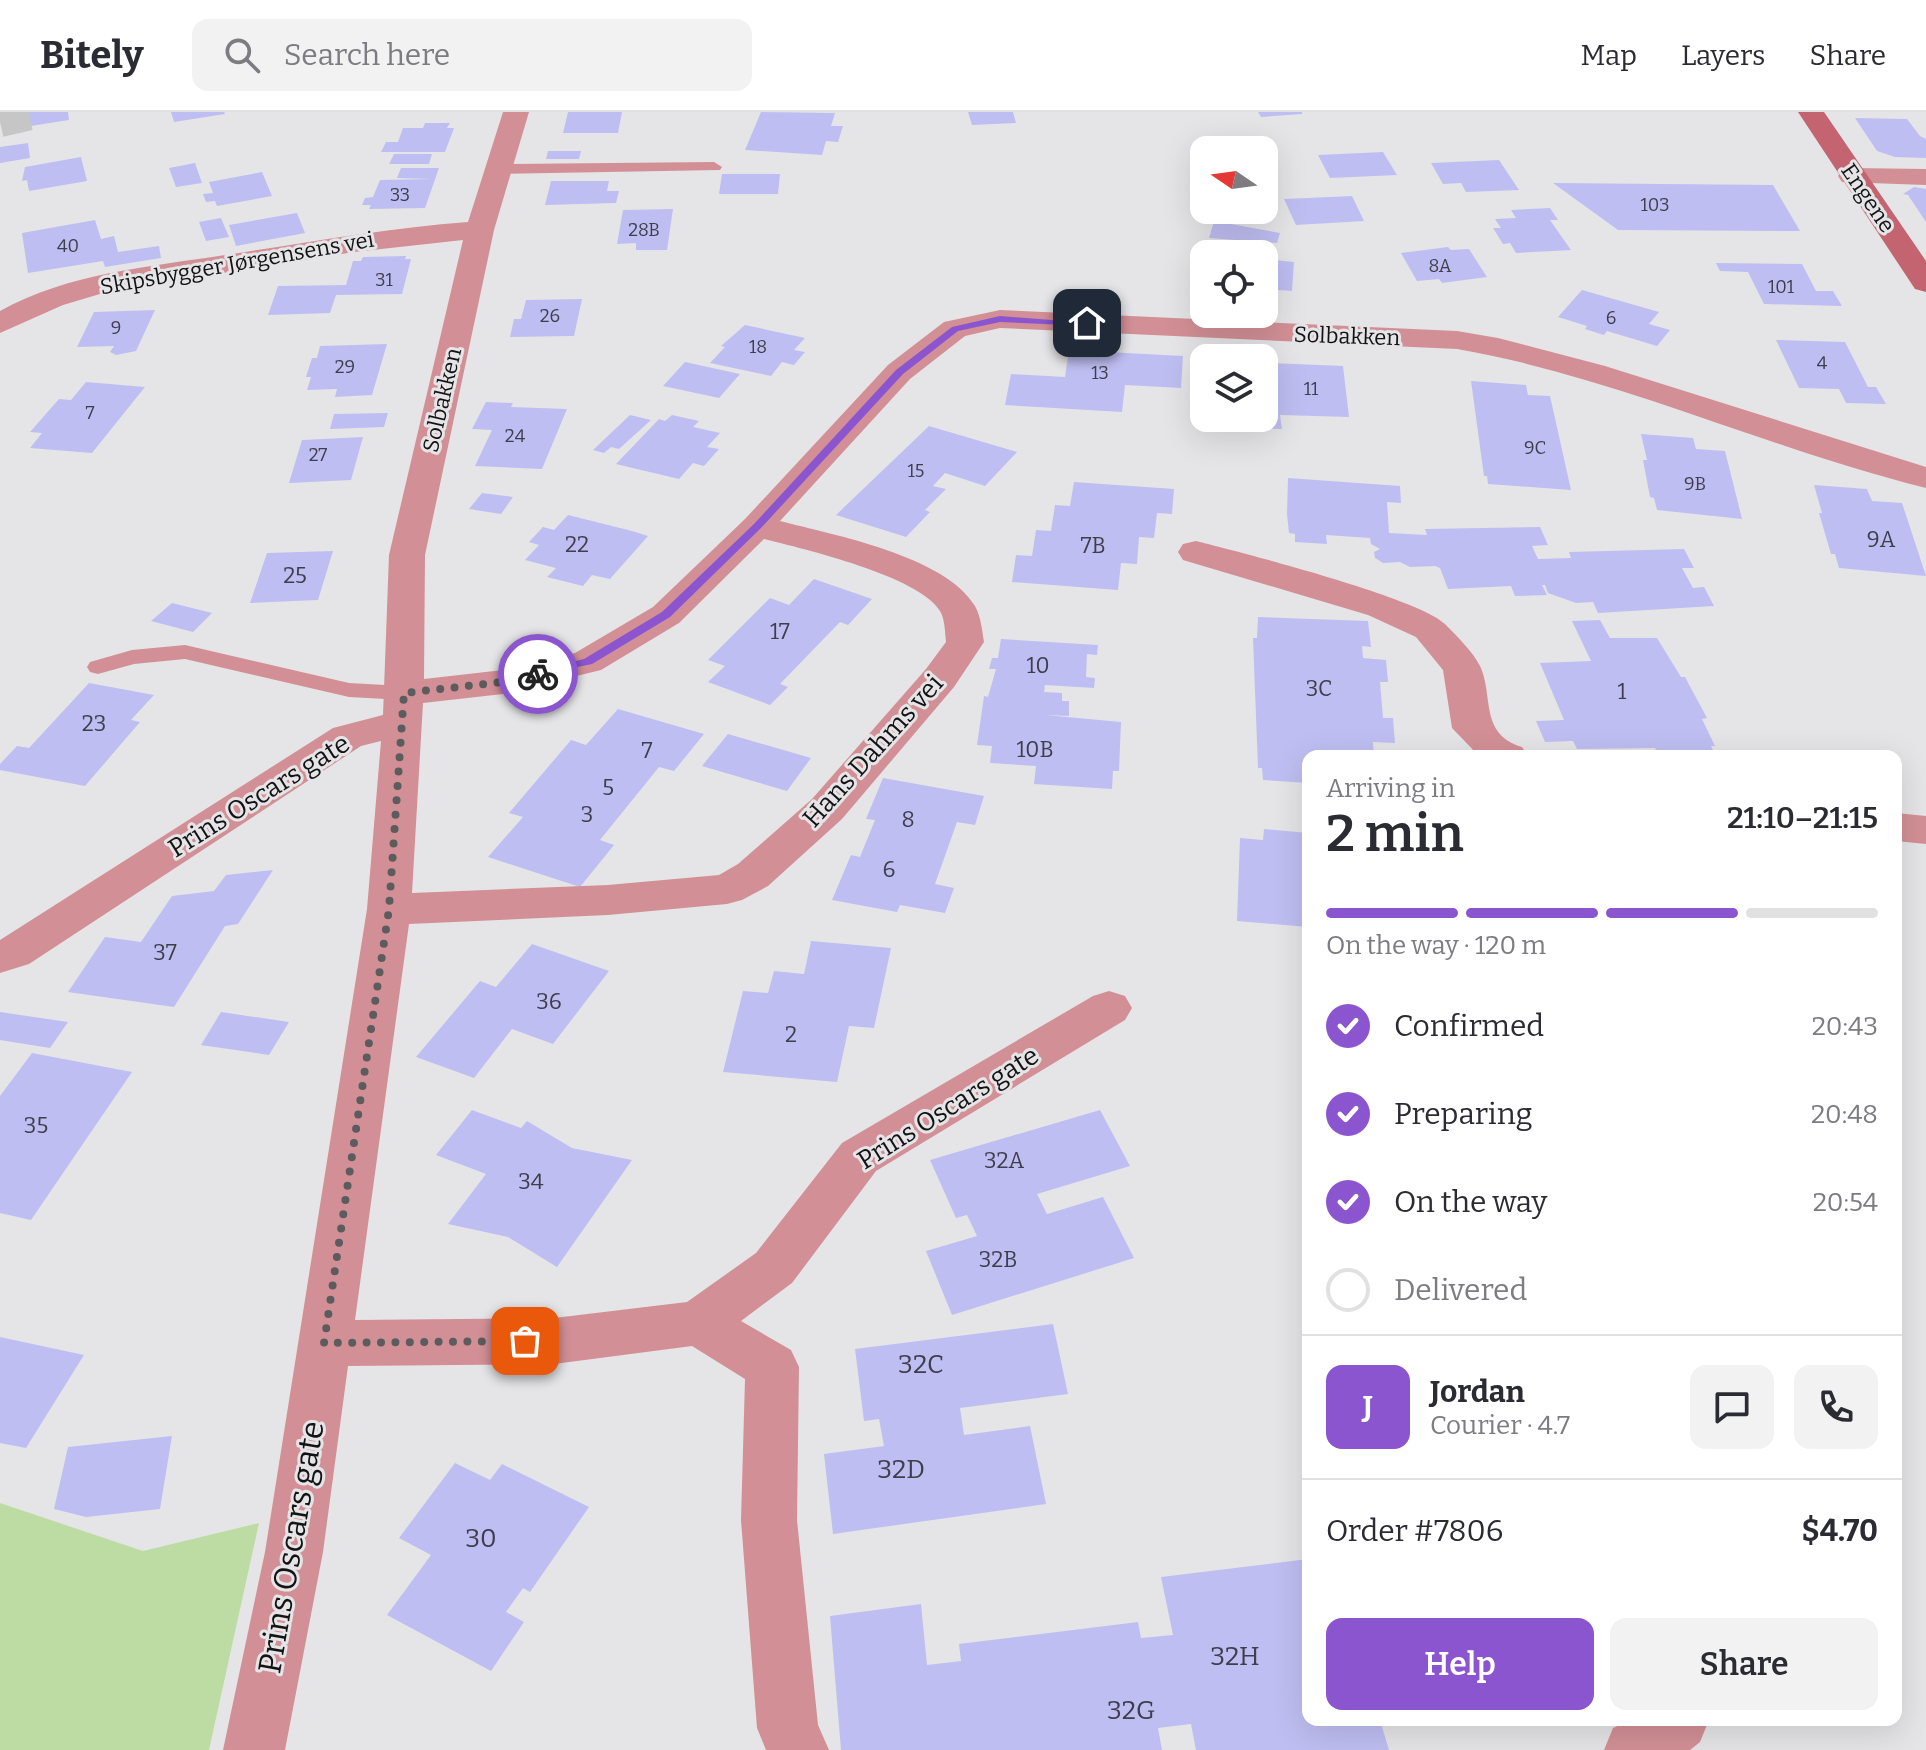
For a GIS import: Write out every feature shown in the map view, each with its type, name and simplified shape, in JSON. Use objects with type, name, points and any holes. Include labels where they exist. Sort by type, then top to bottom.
[{"type":"main road","name":"Engene","points":[[1811,112],[1926,283]]},
{"type":"street","name":"Solbakken","points":[[505,114],[499,169],[480,230],[407,555],[402,708],[588,662],[666,615],[757,526],[899,372],[955,329],[1000,319],[1457,340],[1498,347],[1594,373],[1926,478]]},
{"type":"street","points":[[1852,176],[1926,177]]},
{"type":"street","name":"Skipsbygger Jørgensens vei","points":[[0,324],[14,315],[72,292],[129,280],[406,235],[480,230]]},
{"type":"street","name":"Hans Dahms vei","points":[[389,909],[608,900],[727,889],[753,875],[827,809],[940,678],[965,642],[958,608],[933,586],[900,570],[757,526]]},
{"type":"street","points":[[1196,552],[1381,607],[1429,629],[1462,668],[1472,728],[1500,750]]},
{"type":"street","name":"Prins Oscars gate","points":[[254,1750],[294,1552],[389,909],[402,708]]},
{"type":"street","name":"Prins Oscars gate","points":[[0,957],[13,953],[347,737],[402,708]]},
{"type":"street","points":[[1902,828],[1926,830]]},
{"type":"street","name":"Prins Oscars gate","points":[[324,1343],[554,1341],[698,1323],[774,1268],[859,1157],[1109,1008]]},
{"type":"street","points":[[698,1323],[772,1367],[769,1520],[788,1728],[798,1750]]},
{"type":"street","points":[[1635,1750],[1650,1744],[1671,1726]]},
{"type":"lane","points":[[499,169],[714,167]]},
{"type":"lane","name":"Solbakken","points":[[98,667],[132,657],[185,652],[349,690],[402,708]]},
{"type":"green space","points":[[0,1503],[143,1551],[259,1523],[209,1750],[0,1750]]},
{"type":"building","points":[[15,112],[68,112],[69,120],[18,128]]},
{"type":"building","points":[[171,112],[224,112],[225,114],[174,122]]},
{"type":"building","points":[[568,112],[622,112],[618,133],[563,133]]},
{"type":"building","points":[[761,112],[835,113],[831,126],[843,126],[838,142],[826,141],[822,155],[745,150]]},
{"type":"building","points":[[968,112],[1013,112],[1016,123],[972,125]]},
{"type":"building","points":[[1258,112],[1302,112],[1302,114],[1261,117]]},
{"type":"building","points":[[1855,118],[1907,119],[1926,139],[1926,158],[1895,157],[1877,151]]},
{"type":"building","points":[[425,123],[450,123],[447,128],[454,128],[445,152],[381,152],[386,142],[398,142],[403,128],[423,128]]},
{"type":"building","points":[[28,143],[30,158],[0,163],[0,147]]},
{"type":"building","points":[[548,151],[581,151],[579,159],[546,159]]},
{"type":"building","points":[[1383,152],[1397,175],[1330,178],[1318,155]]},
{"type":"building","points":[[394,154],[432,154],[429,164],[389,164]]},
{"type":"building","points":[[81,157],[87,181],[29,191],[27,180],[22,181],[25,167]]},
{"type":"building","points":[[1499,160],[1519,190],[1466,192],[1461,183],[1443,184],[1431,163]]},
{"type":"building","points":[[195,163],[202,183],[176,187],[169,168]]},
{"type":"building","points":[[401,168],[439,168],[425,208],[369,209],[371,205],[362,205],[365,198],[373,197],[380,180],[432,179],[397,178]]},
{"type":"building","points":[[262,172],[272,196],[217,206],[215,201],[206,202],[203,194],[213,193],[209,182]]},
{"type":"building","points":[[722,174],[780,174],[778,194],[719,194]]},
{"type":"building","points":[[551,181],[609,181],[607,191],[619,191],[616,203],[545,205]]},
{"type":"building","points":[[1553,183],[1773,185],[1800,231],[1618,230]]},
{"type":"building","points":[[1914,187],[1926,189],[1926,222],[1908,195],[1903,194]]},
{"type":"building","points":[[1352,196],[1364,221],[1296,225],[1284,199]]},
{"type":"building","points":[[1550,208],[1558,220],[1550,220],[1571,250],[1516,253],[1510,243],[1503,244],[1493,228],[1501,228],[1495,219],[1516,218],[1511,210]]},
{"type":"building","points":[[673,209],[667,250],[636,250],[636,243],[617,244],[623,210]]},
{"type":"building","points":[[297,213],[305,233],[236,246],[229,225]]},
{"type":"building","points":[[221,218],[229,237],[206,241],[199,222]]},
{"type":"building","points":[[95,220],[101,239],[114,236],[118,252],[159,246],[161,258],[105,267],[103,261],[28,273],[22,233]]},
{"type":"building","points":[[1213,224],[1280,233],[1278,240],[1209,238]]},
{"type":"building","points":[[1448,247],[1451,250],[1469,249],[1487,277],[1442,283],[1439,279],[1417,281],[1401,253]]},
{"type":"building","points":[[406,256],[405,259],[411,259],[402,294],[336,295],[330,313],[268,315],[278,286],[346,285],[353,261],[361,261],[363,257]]},
{"type":"building","points":[[1278,260],[1294,262],[1292,291],[1278,290]]},
{"type":"building","points":[[1716,263],[1802,264],[1816,291],[1833,291],[1842,306],[1764,304],[1748,272],[1720,271]]},
{"type":"building","points":[[1582,290],[1659,312],[1649,324],[1670,330],[1657,346],[1607,331],[1604,335],[1558,317]]},
{"type":"building","points":[[582,299],[574,336],[510,337],[514,319],[521,319],[526,300]]},
{"type":"building","points":[[155,310],[136,351],[116,355],[110,352],[114,346],[77,347],[94,312]]},
{"type":"building","points":[[745,325],[805,338],[794,350],[805,352],[794,365],[782,362],[771,376],[710,363],[725,347],[721,346]]},
{"type":"building","points":[[1776,340],[1845,342],[1868,387],[1876,387],[1886,404],[1846,403],[1839,389],[1799,388]]},
{"type":"building","points":[[387,344],[372,395],[335,397],[337,389],[307,390],[311,377],[306,377],[320,346]]},
{"type":"building","points":[[1069,350],[1183,356],[1181,388],[1125,385],[1122,412],[1005,405],[1011,374],[1065,377]]},
{"type":"building","points":[[685,362],[740,374],[719,398],[663,386]]},
{"type":"building","points":[[1278,363],[1343,366],[1349,417],[1280,415],[1282,429],[1278,429]]},
{"type":"building","points":[[1471,381],[1526,385],[1528,395],[1550,396],[1571,490],[1488,484],[1487,476],[1484,476]]},
{"type":"building","points":[[86,382],[145,387],[92,453],[30,448],[42,433],[30,432],[59,399],[71,400]]},
{"type":"building","points":[[486,402],[513,403],[511,407],[567,409],[542,469],[475,466],[492,430],[472,429]]},
{"type":"building","points":[[388,413],[384,427],[330,429],[334,414]]},
{"type":"building","points":[[630,415],[651,420],[619,449],[611,447],[604,453],[593,450]]},
{"type":"building","points":[[672,415],[699,421],[693,427],[720,433],[707,447],[719,449],[704,466],[693,463],[679,479],[616,464],[659,419],[665,421]]},
{"type":"building","points":[[929,426],[1017,452],[985,486],[945,473],[933,486],[946,489],[925,510],[930,512],[906,537],[836,515]]},
{"type":"building","points":[[1641,434],[1693,438],[1696,449],[1725,451],[1742,519],[1657,510],[1654,498],[1650,497]]},
{"type":"building","points":[[363,437],[351,480],[289,483],[302,440]]},
{"type":"building","points":[[1288,478],[1400,486],[1401,503],[1387,502],[1389,533],[1427,535],[1425,529],[1540,527],[1548,545],[1532,546],[1538,559],[1571,558],[1569,552],[1684,549],[1694,568],[1682,568],[1693,588],[1704,587],[1714,606],[1598,613],[1593,602],[1576,603],[1548,593],[1545,585],[1542,585],[1547,595],[1515,596],[1511,586],[1448,589],[1440,568],[1410,567],[1400,562],[1383,563],[1375,558],[1374,552],[1380,549],[1371,544],[1370,538],[1326,535],[1327,544],[1295,542],[1295,534],[1289,533]]},
{"type":"building","points":[[1074,482],[1174,489],[1172,514],[1157,513],[1154,538],[1139,537],[1137,564],[1121,563],[1118,590],[1012,582],[1016,555],[1032,556],[1036,530],[1051,531],[1055,505],[1070,506]]},
{"type":"building","points":[[1814,485],[1867,489],[1872,501],[1902,503],[1926,576],[1839,568],[1835,554],[1831,554]]},
{"type":"building","points":[[482,493],[513,497],[501,514],[469,509]]},
{"type":"building","points":[[568,515],[648,536],[610,579],[592,575],[583,586],[547,577],[556,568],[525,560],[539,545],[529,542],[543,527],[554,530]]},
{"type":"building","points":[[333,551],[318,600],[250,603],[267,553]]},
{"type":"building","points":[[814,579],[872,599],[848,625],[840,622],[780,684],[788,687],[770,705],[708,682],[725,666],[708,660],[770,598],[789,605]]},
{"type":"building","points":[[172,603],[212,613],[193,632],[151,621]]},
{"type":"building","points":[[1258,617],[1368,621],[1371,647],[1362,646],[1363,658],[1386,660],[1388,682],[1380,682],[1383,718],[1393,718],[1395,743],[1373,742],[1374,750],[1302,750],[1302,783],[1263,780],[1262,768],[1258,768],[1253,638],[1257,638]]},
{"type":"building","points":[[1600,620],[1610,638],[1657,638],[1681,677],[1685,677],[1707,718],[1702,719],[1715,746],[1711,746],[1713,750],[1577,749],[1573,741],[1545,742],[1536,721],[1564,720],[1540,663],[1591,661],[1572,621]]},
{"type":"building","points":[[1001,639],[1098,645],[1097,655],[1087,654],[1086,677],[1095,678],[1094,688],[1045,685],[1044,692],[1062,693],[1062,701],[1069,701],[1069,716],[1045,715],[1121,722],[1119,771],[1113,771],[1112,789],[1034,784],[1036,766],[990,763],[992,746],[977,745],[984,696],[988,697],[996,669],[989,669],[992,658],[998,658]]},
{"type":"building","points":[[89,683],[154,695],[131,720],[140,722],[85,786],[0,770],[0,764],[17,746],[29,748]]},
{"type":"building","points":[[618,709],[704,734],[674,771],[659,767],[600,840],[614,845],[580,887],[488,857],[523,817],[509,813],[571,740],[586,745]]},
{"type":"building","points":[[728,734],[811,758],[787,791],[702,766]]},
{"type":"building","points":[[883,778],[984,796],[975,825],[957,822],[935,884],[954,888],[945,913],[900,905],[897,912],[832,900],[851,855],[860,857],[875,820],[866,819]]},
{"type":"building","points":[[1264,829],[1302,832],[1302,926],[1237,921],[1240,838],[1263,840]]},
{"type":"building","points":[[273,870],[238,924],[225,926],[174,1007],[68,992],[105,937],[141,942],[172,896],[214,891],[226,875]]},
{"type":"building","points":[[811,941],[891,948],[874,1028],[849,1026],[837,1082],[723,1072],[743,991],[768,993],[774,971],[804,974]]},
{"type":"building","points":[[532,944],[609,971],[553,1044],[512,1029],[474,1078],[416,1057],[480,981],[496,987]]},
{"type":"building","points":[[0,1012],[68,1022],[50,1048],[0,1040]]},
{"type":"building","points":[[221,1012],[289,1022],[269,1055],[201,1045]]},
{"type":"building","points":[[32,1053],[132,1072],[31,1220],[0,1213],[0,1096]]},
{"type":"building","points":[[472,1110],[521,1128],[527,1121],[572,1148],[632,1160],[557,1267],[508,1237],[448,1224],[486,1174],[436,1155]]},
{"type":"building","points":[[1100,1110],[1130,1166],[1037,1194],[1047,1214],[1103,1197],[1134,1258],[952,1315],[926,1251],[977,1236],[967,1215],[956,1218],[930,1160]]},
{"type":"building","points":[[1053,1324],[1068,1394],[960,1408],[964,1435],[1030,1426],[1046,1504],[833,1534],[824,1454],[884,1446],[879,1419],[864,1421],[855,1349]]},
{"type":"building","points":[[0,1337],[84,1355],[26,1448],[0,1443]]},
{"type":"building","points":[[172,1436],[160,1509],[86,1517],[54,1509],[68,1447]]},
{"type":"building","points":[[455,1463],[490,1480],[502,1464],[589,1507],[530,1592],[523,1588],[506,1612],[524,1622],[491,1671],[387,1615],[431,1555],[399,1538]]},
{"type":"building","points":[[1302,1560],[1302,1726],[1382,1726],[1389,1750],[1196,1750],[1191,1724],[1158,1728],[1162,1750],[841,1750],[830,1616],[921,1604],[927,1665],[961,1661],[959,1644],[1138,1622],[1141,1638],[1173,1635],[1161,1577]]},
{"type":"tunnel","points":[[0,122],[44,112]]},
{"type":"way so far","points":[[525,1341],[324,1343],[389,909],[404,693],[503,682],[538,674]]},
{"type":"route","points":[[538,674],[588,662],[666,615],[757,526],[899,372],[955,329],[1000,319],[1087,323]]}]
